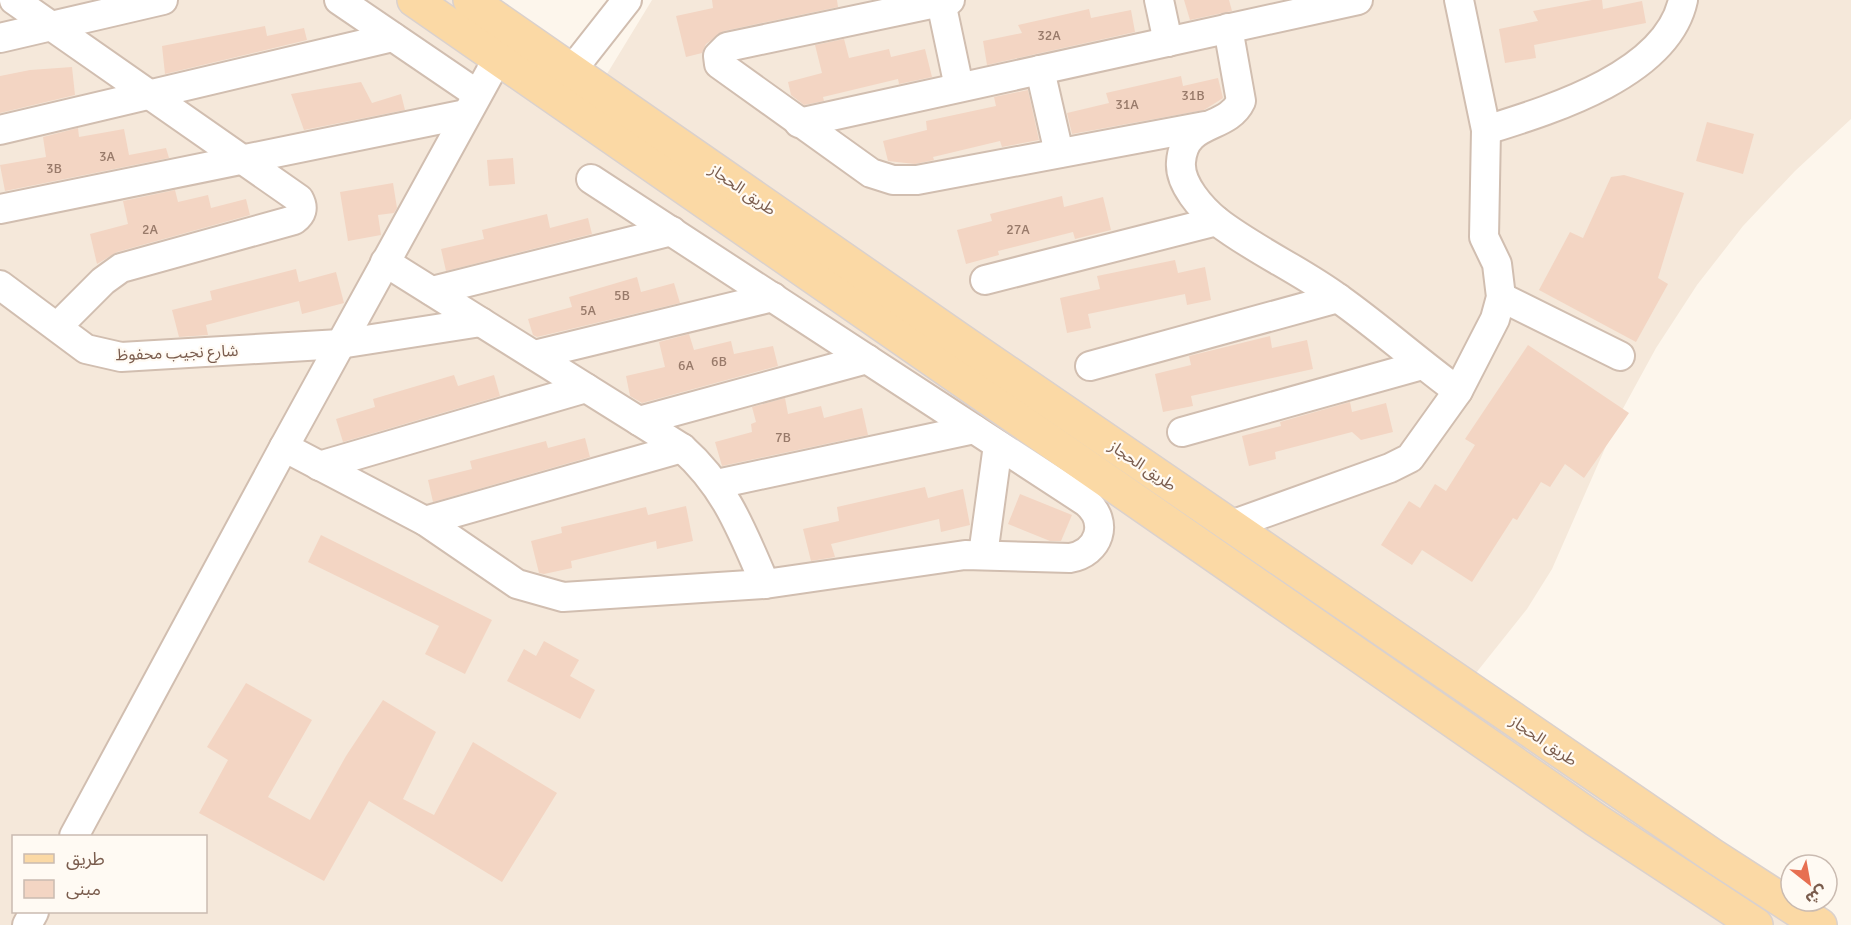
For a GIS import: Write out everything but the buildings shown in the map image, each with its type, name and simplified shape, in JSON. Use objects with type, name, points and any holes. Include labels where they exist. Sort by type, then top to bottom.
[{"type":"main road","name":"طريق الحجاز","points":[[414,0],[1596,820],[1756,925]]},
{"type":"main road","name":"طريق الحجاز","points":[[470,0],[1702,849],[1820,925]]},
{"type":"street","points":[[14,0],[299,199],[302,211],[297,217],[121,268],[103,281],[58,326]]},
{"type":"street","points":[[0,38],[163,0]]},
{"type":"street","points":[[339,0],[393,38],[472,104]]},
{"type":"street","points":[[572,70],[627,0]]},
{"type":"street","points":[[1159,0],[1168,42]]},
{"type":"street","points":[[799,123],[1358,0]]},
{"type":"street","points":[[1231,525],[1390,468],[1410,458],[1458,391],[1495,319],[1502,297],[1497,264],[1484,237],[1486,130],[1459,0]]},
{"type":"street","points":[[1486,130],[1568,102],[1628,69],[1660,45],[1672,29],[1683,0]]},
{"type":"street","points":[[959,87],[945,1],[866,9],[727,47],[720,52],[718,60],[721,67],[871,173],[893,180],[917,180],[1205,126]]},
{"type":"street","points":[[1228,28],[1241,101],[1232,115],[1195,132],[1183,151],[1181,174],[1192,194],[1217,221],[1338,298],[1458,391]]},
{"type":"street","points":[[0,130],[393,38]]},
{"type":"street","points":[[75,835],[340,344],[498,58]]},
{"type":"street","points":[[1040,70],[1059,153]]},
{"type":"street","points":[[0,209],[244,159],[472,104]]},
{"type":"street","points":[[284,447],[425,521],[517,584],[563,597],[765,584],[965,555],[1079,556],[1093,547],[1100,531],[1097,514],[1092,507],[591,179]]},
{"type":"street","points":[[985,280],[1217,221]]},
{"type":"street","points":[[432,291],[672,231]]},
{"type":"street","points":[[385,262],[682,448],[717,484],[736,516],[765,584]]},
{"type":"street","name":"شارع نجيب محفوظ","points":[[0,285],[86,349],[121,357],[340,344],[481,322]]},
{"type":"street","points":[[534,355],[773,297]]},
{"type":"street","points":[[1502,297],[1620,356]]},
{"type":"street","points":[[1090,366],[1338,298]]},
{"type":"street","points":[[639,422],[867,359]]},
{"type":"street","points":[[1182,432],[1422,365]]},
{"type":"street","points":[[319,466],[586,388]]},
{"type":"street","points":[[717,484],[974,429]]},
{"type":"street","points":[[984,555],[998,445]]},
{"type":"street","points":[[425,521],[682,448]]},
{"type":"shaded area","points":[[0,0],[473,0],[599,87],[652,0],[1851,0],[1851,119],[1795,171],[1743,226],[1697,285],[1656,348],[1620,414],[1552,569],[1527,609],[1468,683],[1779,893],[1779,913],[1808,913],[1826,925],[0,925]]}]
